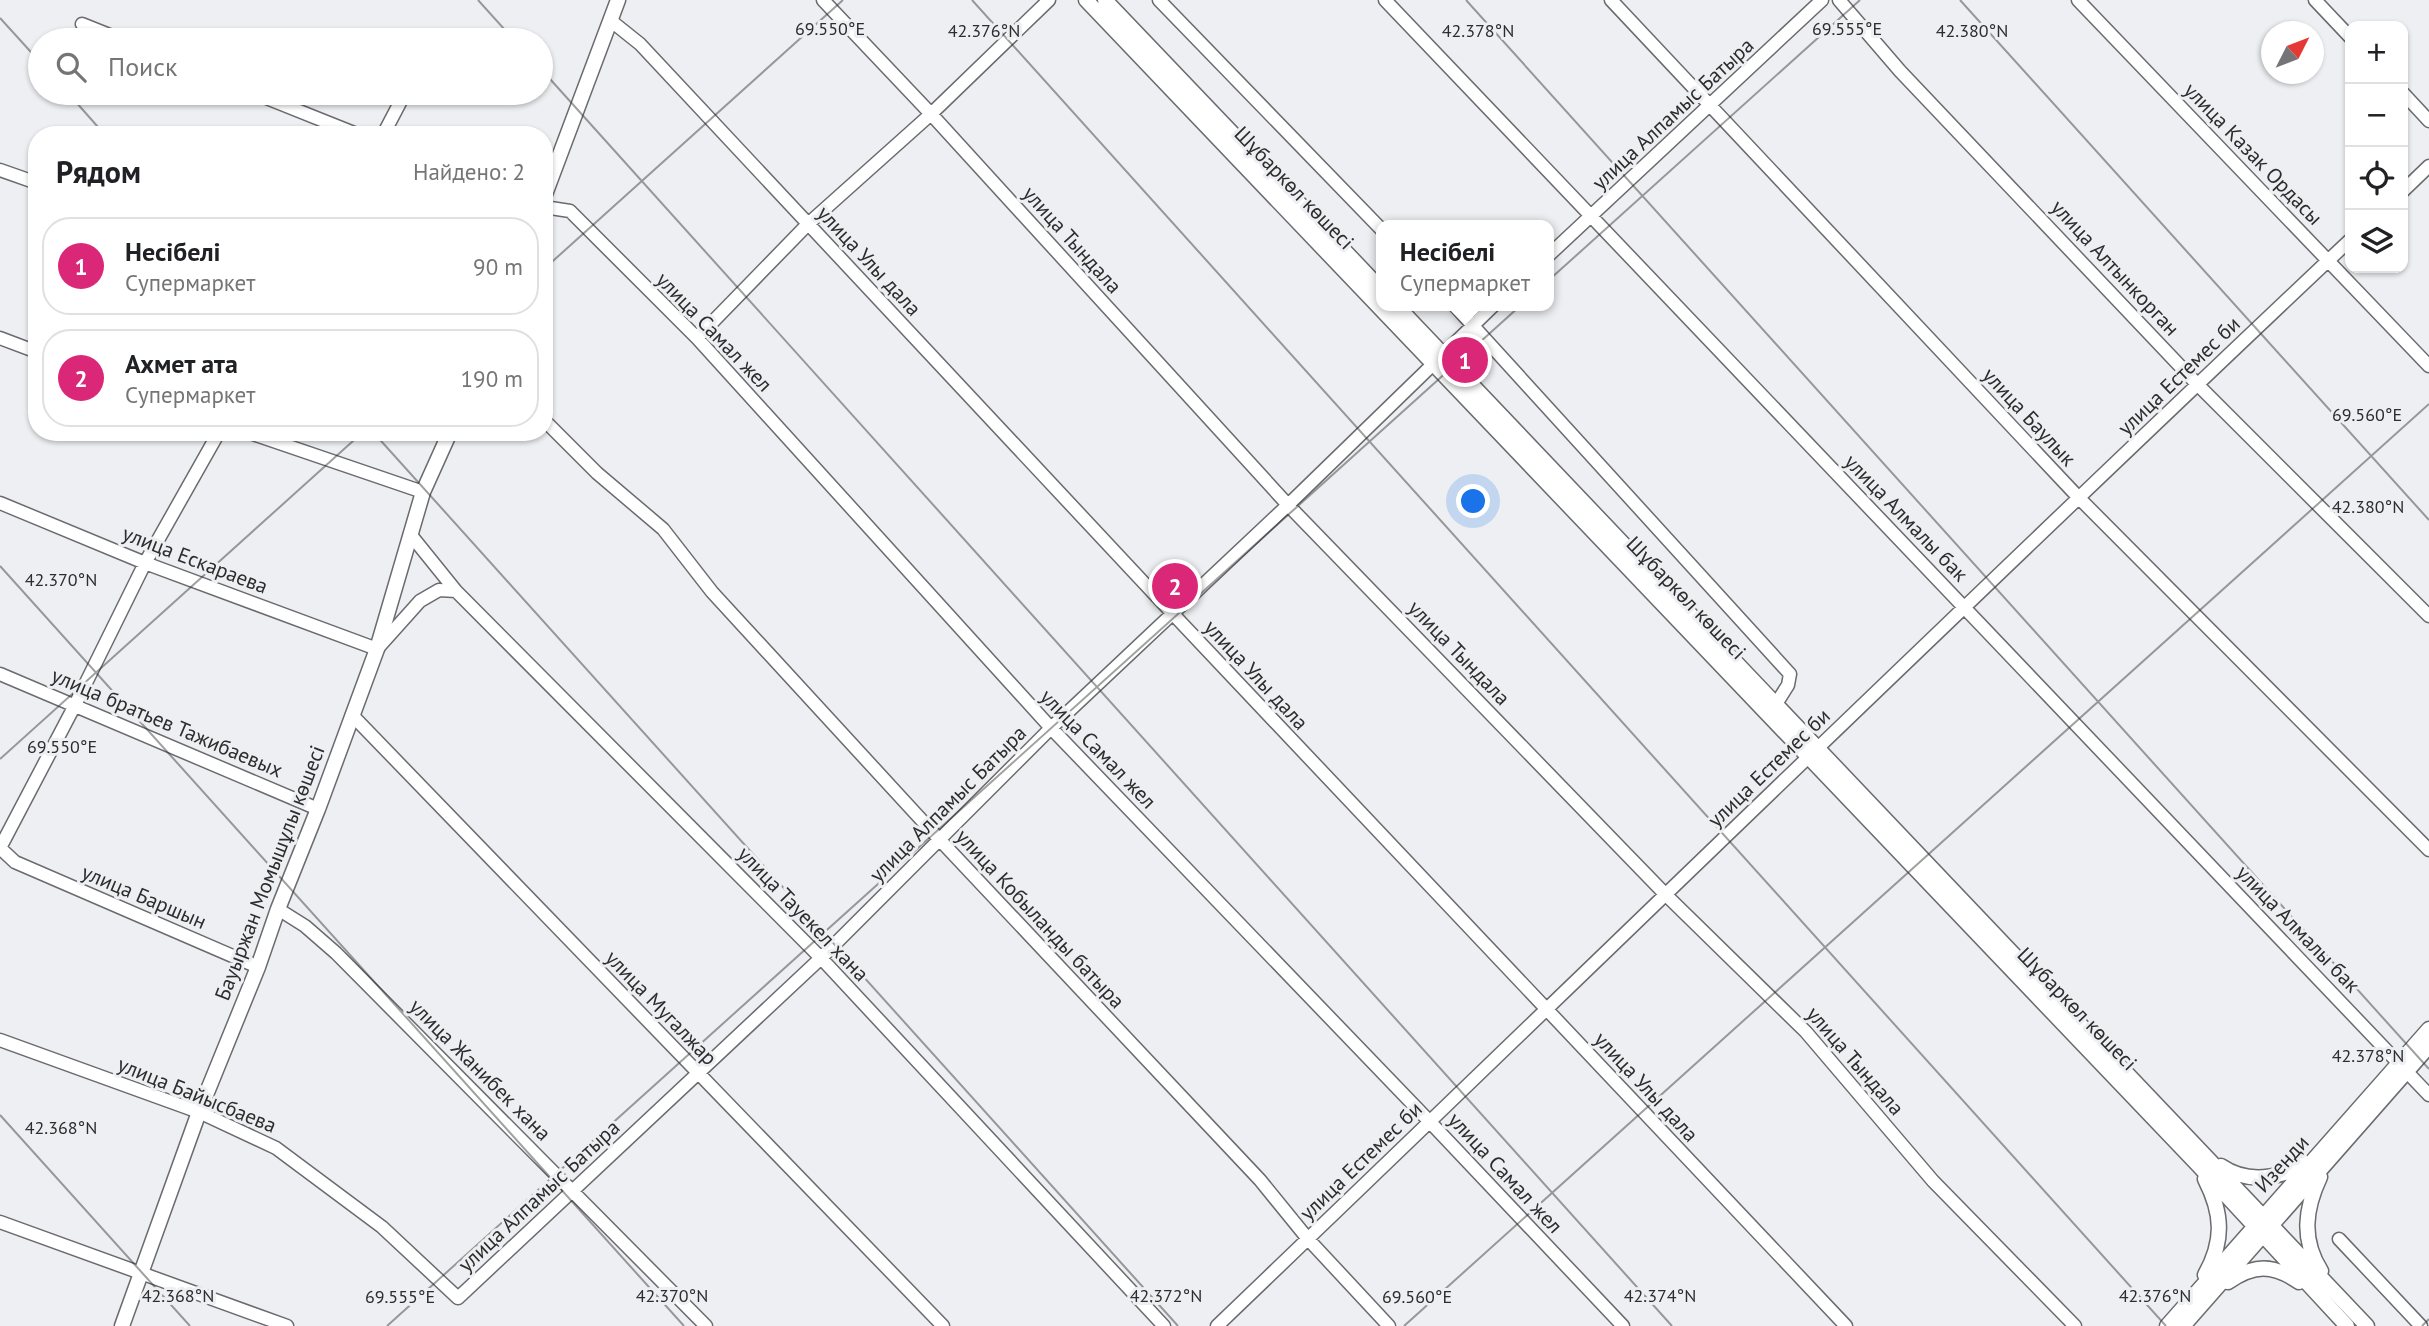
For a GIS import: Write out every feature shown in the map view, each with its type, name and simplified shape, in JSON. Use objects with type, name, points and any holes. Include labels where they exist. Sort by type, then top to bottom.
[{"type":"street","points":[[553,173],[618,0]]},
{"type":"street","name":"улица Тындала","points":[[823,0],[931,114],[1288,505],[1666,895],[1806,1032],[1933,1181],[2075,1326]]},
{"type":"street","points":[[696,338],[808,224],[931,114],[1049,0]]},
{"type":"street","name":"Шұбаркөл көшесі","points":[[1086,0],[1376,297]]},
{"type":"street","name":"Шұбаркөл көшесі","points":[[1105,0],[1376,284]]},
{"type":"street","name":"Шұбаркөл көшесі","points":[[1159,0],[1376,224]]},
{"type":"street","name":"улица Алмалы бак","points":[[1385,0],[2429,1095]]},
{"type":"street","name":"улица Баулык","points":[[1611,0],[2079,498],[2429,850]]},
{"type":"street","name":"улица Алпамыс Батыра","points":[[1554,249],[1822,0]]},
{"type":"street","name":"улица Алтынкорган","points":[[1839,0],[1899,71],[2198,385],[2429,617]]},
{"type":"street","name":"улица Казак Ордасы","points":[[2078,0],[2429,366]]},
{"type":"street","points":[[2315,0],[2345,32]]},
{"type":"street","name":"улица Улы дала","points":[[610,20],[640,44],[1173,614],[1846,1326]]},
{"type":"street","points":[[82,24],[92,28]]},
{"type":"street","points":[[2408,98],[2429,121]]},
{"type":"street","points":[[284,105],[336,126]]},
{"type":"street","points":[[388,126],[399,105]]},
{"type":"street","points":[[2408,186],[2429,166]]},
{"type":"street","points":[[0,170],[28,180]]},
{"type":"street","name":"улица Самал жел","points":[[553,208],[570,211],[696,338],[1051,728],[1623,1326]]},
{"type":"street","name":"улица Естемес би","points":[[1217,1326],[1812,751],[2345,245]]},
{"type":"street","name":"Шұбаркөл көшесі","points":[[1390,311],[1776,704],[1812,751]]},
{"type":"street","name":"Шұбаркөл көшесі","points":[[1401,311],[1437,359],[2201,1160],[2262,1226],[2318,1296],[2347,1326]]},
{"type":"street","name":"Шұбаркөл көшесі","points":[[1460,311],[1790,674],[1788,685],[1776,704]]},
{"type":"street","name":"улица Алпамыс Батыра","points":[[458,1298],[821,958],[1051,728],[1288,505],[1487,311]]},
{"type":"street","points":[[0,338],[28,349]]},
{"type":"street","name":"улица Кобыланды батыра","points":[[553,429],[663,530],[712,592],[939,839],[1260,1180],[1308,1239],[1389,1326]]},
{"type":"street","points":[[0,848],[145,563],[214,441]]},
{"type":"street","points":[[273,441],[423,492]]},
{"type":"street","name":"Бауыржан Момышұлы көшесі","points":[[122,1326],[143,1274],[199,1112],[258,967],[377,649],[423,492],[446,441]]},
{"type":"street","name":"улица Ескараева","points":[[0,503],[145,563],[377,649]]},
{"type":"street","name":"улица Тауекел хана","points":[[410,534],[456,591],[821,958],[1164,1326]]},
{"type":"street","points":[[377,649],[420,601],[439,590],[456,591]]},
{"type":"street","name":"улица братьев Тажибаевых","points":[[0,674],[318,808]]},
{"type":"street","name":"улица Мугалжар","points":[[352,715],[943,1326]]},
{"type":"street","name":"улица Баршын","points":[[0,848],[15,862],[258,967]]},
{"type":"street","name":"улица Жанибек хана","points":[[278,909],[304,926],[336,954],[706,1326]]},
{"type":"street","name":"Изенди","points":[[2167,1326],[2199,1299],[2403,1067],[2429,1029]]},
{"type":"street","name":"улица Байысбаева","points":[[0,1040],[199,1112],[276,1147],[382,1227],[458,1298]]},
{"type":"street","name":"Изенди","points":[[2403,1067],[2429,1046]]},
{"type":"street","points":[[2201,1160],[2232,1174],[2277,1177],[2321,1159]]},
{"type":"street","points":[[2321,1159],[2306,1218],[2308,1243],[2316,1263],[2331,1287]]},
{"type":"street","points":[[2199,1299],[2218,1245],[2220,1222],[2201,1160]]},
{"type":"street","points":[[0,1222],[287,1326]]},
{"type":"street","name":"Шұбаркөл көшесі","points":[[2262,1226],[2331,1287],[2367,1326]]},
{"type":"street","points":[[2339,1239],[2421,1326]]},
{"type":"street","points":[[2199,1299],[2245,1271],[2258,1268],[2274,1269],[2318,1296]]},
{"type":"street","name":"Изенди","points":[[2183,1326],[2199,1299]]},
{"type":"place","name":"Несібелі","points":[[1465,360]]},
{"type":"place","name":"Ахмет ата","points":[[1175,586]]}]
